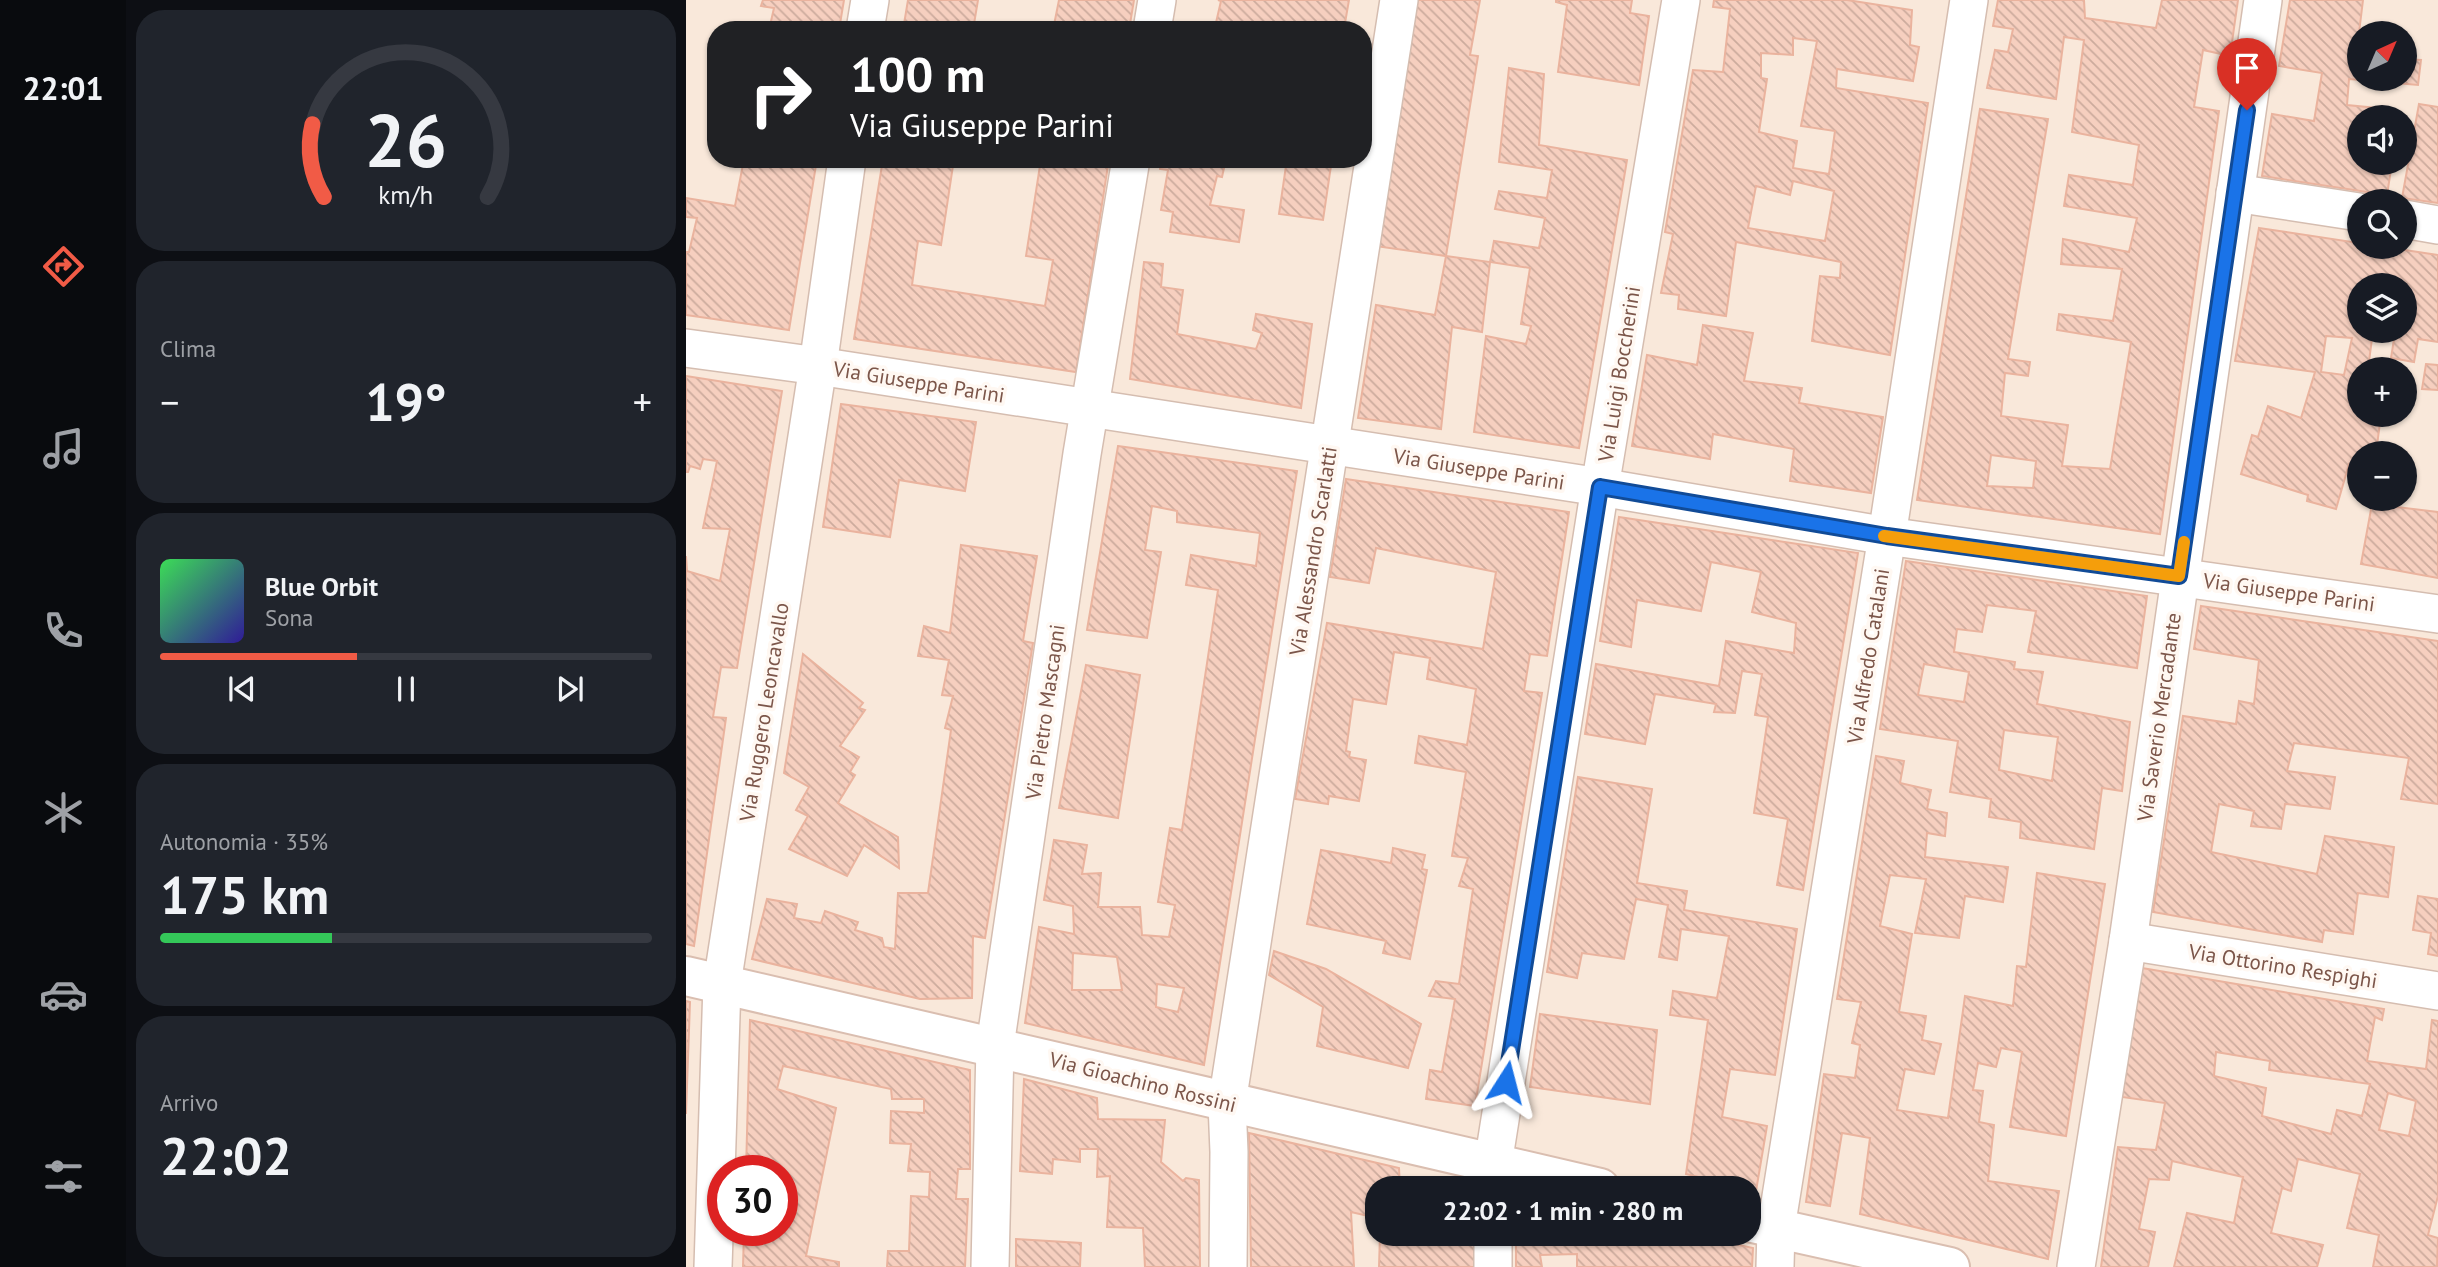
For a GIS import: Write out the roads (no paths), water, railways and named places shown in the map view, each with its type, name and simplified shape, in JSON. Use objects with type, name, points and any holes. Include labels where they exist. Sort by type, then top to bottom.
[{"type":"street","points":[[867,21],[870,0]]},
{"type":"street","points":[[1154,21],[1157,0]]},
{"type":"street","name":"Via Alessandro Scarlatti","points":[[1228,1267],[1227,1103],[1399,0]]},
{"type":"street","name":"Via Luigi Boccherini","points":[[1493,1176],[1600,487],[1681,0]]},
{"type":"street","name":"Via Alfredo Catalani","points":[[1775,1267],[1762,1225],[1887,536],[1969,0]]},
{"type":"street","name":"Via Saverio Mercadante","points":[[2076,1267],[2128,941],[2263,0]]},
{"type":"street","name":"Via Ruggero Leoncavallo","points":[[713,1267],[704,980],[818,366],[846,168]]},
{"type":"street","name":"Via Pietro Mascagni","points":[[990,1267],[996,1046],[1080,468],[1130,168]]},
{"type":"street","points":[[2235,193],[2347,210]]},
{"type":"street","points":[[2417,221],[2438,225]]},
{"type":"street","name":"Via Giuseppe Parini","points":[[686,348],[1600,487],[1887,536],[2438,614]]},
{"type":"street","name":"Via Ottorino Respighi","points":[[2128,941],[2438,991]]},
{"type":"street","name":"Via Gioachino Rossini","points":[[704,980],[996,1046],[1227,1103],[1493,1176]]},
{"type":"street","points":[[1762,1225],[1950,1267]]},
{"type":"street","points":[[1493,1246],[1493,1267]]}]
